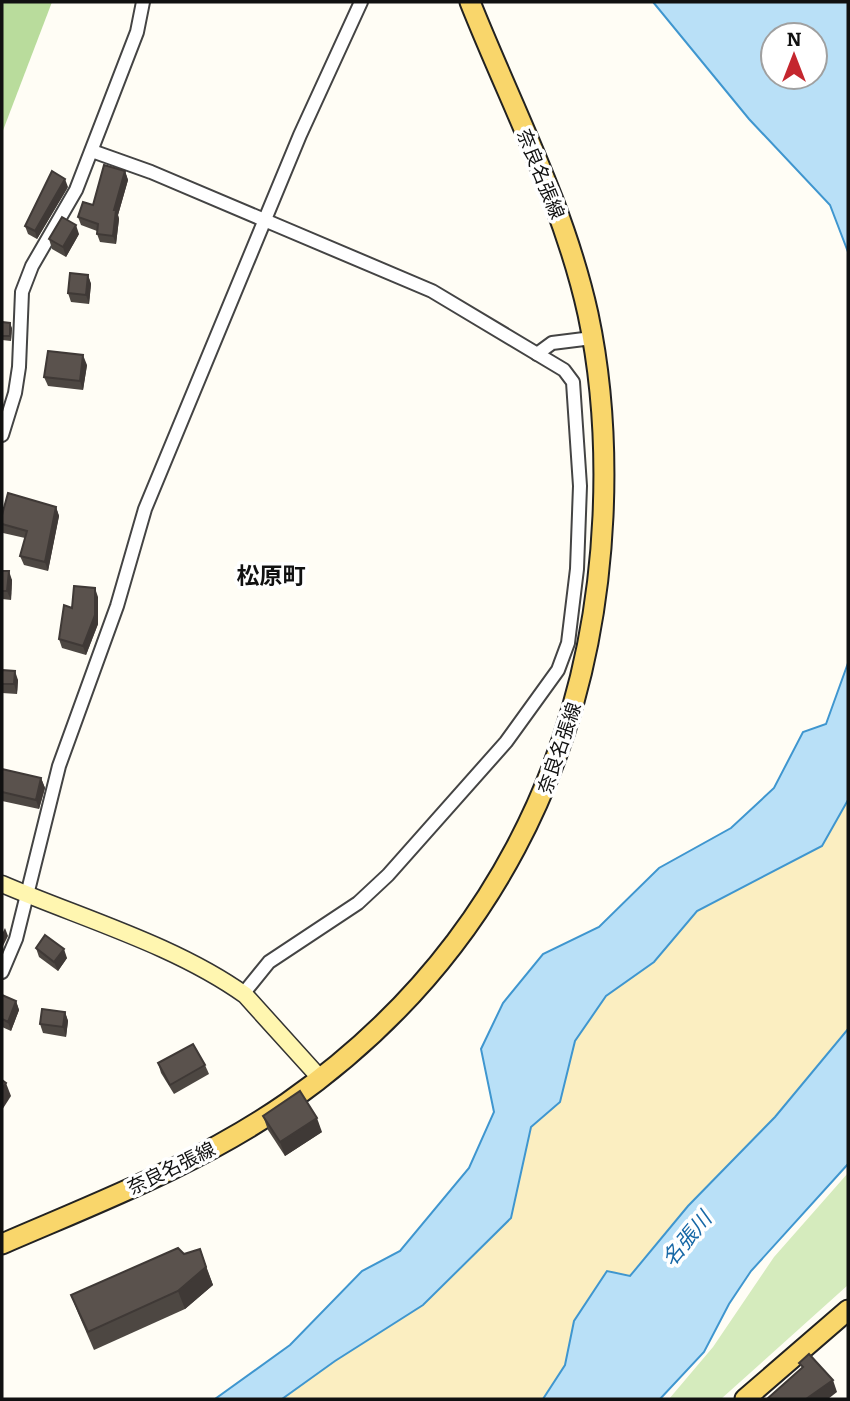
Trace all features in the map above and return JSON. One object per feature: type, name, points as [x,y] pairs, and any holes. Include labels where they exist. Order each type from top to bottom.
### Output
[{"type":"main road","name":"奈良名張線","points":[[2,1244],[181,1166],[241,1133],[320,1078],[405,999],[480,909],[526,832],[551,773],[584,670],[599,583],[603,444],[592,338],[571,252],[553,198],[470,2]]},
{"type":"main road","points":[[745,1399],[848,1310]]},
{"type":"street","points":[[2,435],[15,393],[19,367],[22,292],[32,266],[76,190],[137,32],[143,2]]},
{"type":"street","points":[[2,972],[16,939],[75,713],[117,606],[145,509],[267,221],[300,135],[361,2]]},
{"type":"street","points":[[92,151],[267,221],[445,297],[564,370],[573,382],[579,435],[577,569],[565,655],[506,742],[388,875],[358,903],[269,962],[243,994]]},
{"type":"street","points":[[537,354],[552,343],[592,338]]},
{"type":"street","points":[[2,884],[176,956],[243,994],[320,1078]]},
{"type":"green space","points":[[2,2],[52,2],[2,133]]},
{"type":"green space","points":[[848,1173],[848,1285],[721,1399],[669,1399],[713,1347],[774,1257]]},
{"type":"sand","points":[[848,800],[848,1029],[775,1117],[688,1206],[629,1276],[574,1321],[565,1365],[543,1399],[282,1399],[335,1361],[511,1219],[531,1126],[560,1102],[575,1041],[606,996],[654,962],[697,911],[822,846]]},
{"type":"water","points":[[653,2],[848,2],[848,252],[830,205],[749,119]]},
{"type":"water","points":[[848,663],[848,800],[822,846],[697,911],[654,962],[606,996],[575,1041],[560,1102],[531,1127],[511,1218],[423,1305],[335,1361],[282,1399],[215,1399],[290,1345],[362,1271],[400,1251],[469,1168],[494,1112],[481,1049],[503,1003],[543,954],[599,927],[659,868],[731,828],[774,788],[803,732],[826,724]]},
{"type":"water","name":"名張川","points":[[848,1029],[848,1164],[751,1271],[729,1304],[704,1352],[660,1399],[543,1399],[565,1365],[574,1321],[607,1271],[630,1276],[688,1206],[775,1117]]},
{"type":"building","points":[[104,165],[125,171],[114,210],[113,236],[97,234],[98,224],[78,217],[83,202],[93,205]]},
{"type":"building","points":[[52,171],[65,179],[35,231],[25,226]]},
{"type":"building","points":[[62,217],[76,225],[63,247],[49,239]]},
{"type":"building","points":[[70,273],[88,275],[86,295],[68,293]]},
{"type":"building","points":[[2,322],[10,323],[10,336],[2,336]]},
{"type":"building","points":[[48,351],[83,355],[80,381],[44,377]]},
{"type":"building","points":[[8,493],[56,507],[45,562],[20,556],[27,531],[2,524]]},
{"type":"building","points":[[2,571],[9,571],[7,591],[2,591]]},
{"type":"building","points":[[74,586],[95,588],[95,615],[83,646],[59,639],[64,605],[72,608]]},
{"type":"building","points":[[2,670],[15,671],[14,684],[2,684]]},
{"type":"building","points":[[2,769],[41,778],[36,800],[2,792]]},
{"type":"building","points":[[45,935],[64,949],[54,962],[36,948]]},
{"type":"building","points":[[2,995],[16,1001],[8,1022],[2,1019]]},
{"type":"building","points":[[42,1009],[65,1012],[63,1027],[40,1024]]},
{"type":"building","points":[[193,1044],[205,1065],[170,1085],[158,1063]]},
{"type":"building","points":[[300,1091],[317,1118],[280,1142],[263,1116]]},
{"type":"building","points":[[178,1248],[184,1254],[200,1249],[206,1267],[178,1291],[88,1332],[71,1295]]},
{"type":"building","points":[[809,1354],[833,1380],[806,1399],[767,1399],[803,1367],[799,1363]]},
{"type":"district","name":"松原町","points":[[271,576]]}]
